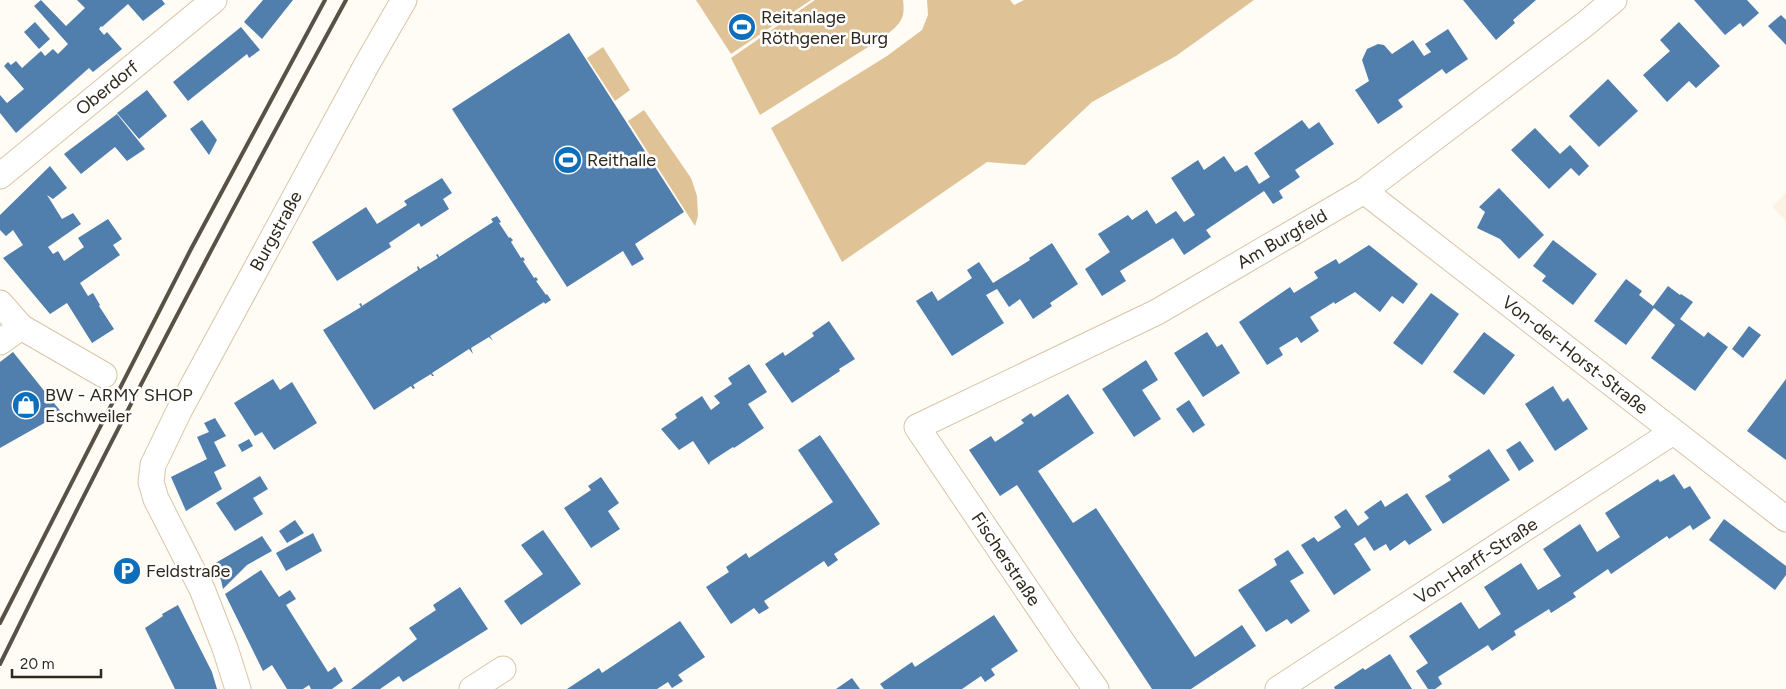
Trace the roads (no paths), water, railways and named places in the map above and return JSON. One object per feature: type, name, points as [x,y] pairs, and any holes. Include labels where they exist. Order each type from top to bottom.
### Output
[{"type":"street","name":"Oberdorf","points":[[0,176],[214,0]]},
{"type":"street","name":"Burgstraße","points":[[238,689],[225,648],[202,589],[156,499],[151,482],[153,465],[179,411],[367,64],[404,0]]},
{"type":"street","name":"Am Burgfeld","points":[[917,427],[1157,312],[1364,191],[1584,25],[1614,0]]},
{"type":"street","name":"Von-der-Horst-Straße","points":[[1364,191],[1786,519]]},
{"type":"street","points":[[0,303],[21,327],[104,374]]},
{"type":"street","points":[[0,342],[21,327]]},
{"type":"street","name":"Fischerstraße","points":[[917,427],[1096,689]]},
{"type":"street","name":"Von-Harff-Straße","points":[[1278,689],[1673,432]]},
{"type":"street","points":[[472,689],[503,669]]},
{"type":"railway","points":[[0,623],[191,249],[325,0]]},
{"type":"railway","points":[[0,664],[169,330],[346,0]]},
{"type":"place","name":"Reitanlage Röthgener Burg","points":[[742,27]]},
{"type":"place","name":"Reithalle","points":[[568,160]]},
{"type":"place","name":"BW - ARMY SHOP Eschweiler","points":[[26,405]]},
{"type":"place","name":"Feldstraße","points":[[127,571]]}]
